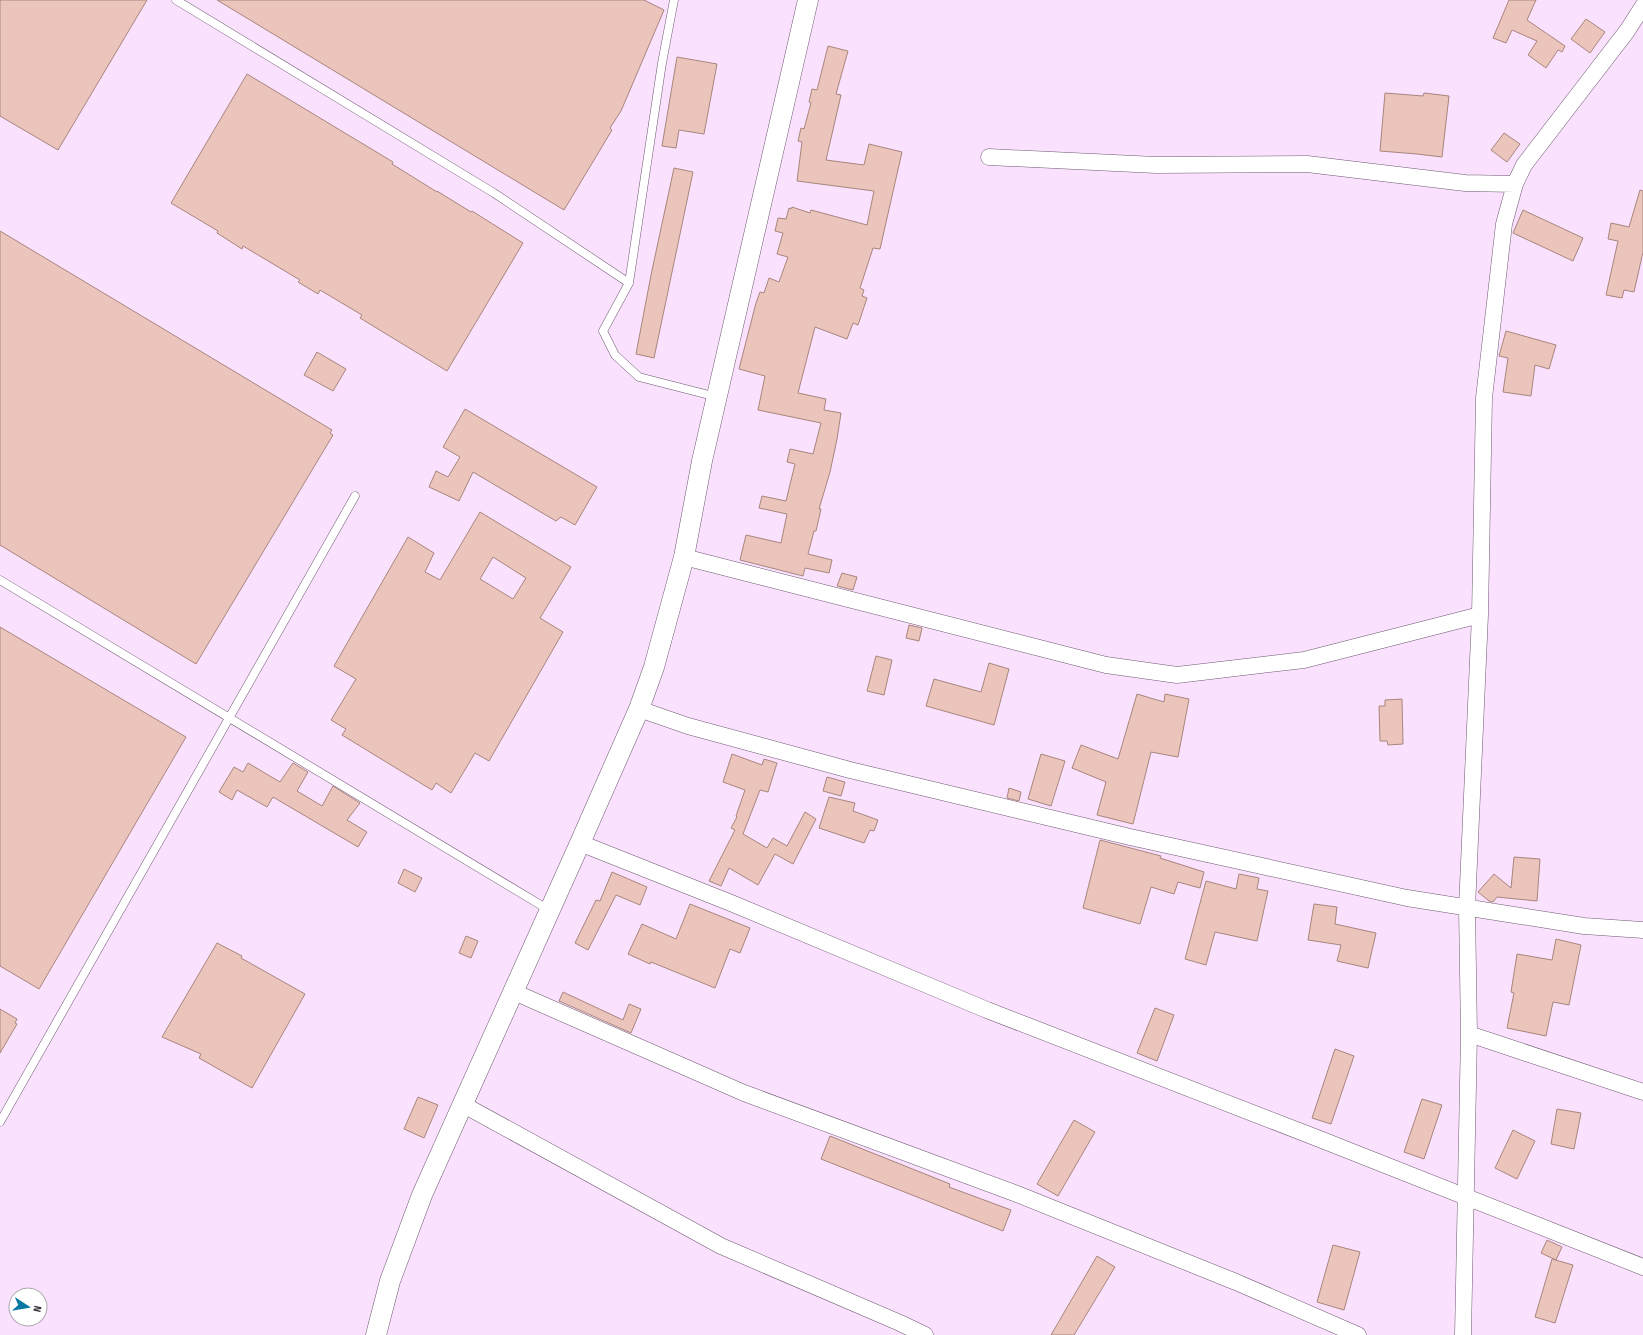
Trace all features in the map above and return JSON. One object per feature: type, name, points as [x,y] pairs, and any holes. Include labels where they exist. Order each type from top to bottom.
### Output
[{"type":"street","points":[[376,1335],[390,1281],[422,1195],[514,992],[639,709],[656,660],[684,557],[702,461],[808,0]]},
{"type":"street","points":[[1463,1335],[1469,1034],[1467,908],[1480,615],[1484,398],[1504,224],[1515,184],[1524,165],[1627,31],[1643,6]]},
{"type":"street","points":[[989,158],[1156,165],[1307,164],[1465,183],[1515,184]]},
{"type":"street","points":[[684,557],[1106,665],[1177,675],[1304,660],[1480,615]]},
{"type":"street","points":[[639,709],[688,726],[850,770],[1123,836],[1407,898],[1584,926],[1643,930]]},
{"type":"street","points":[[580,843],[738,906],[988,1010],[1643,1267]]},
{"type":"street","points":[[514,992],[744,1093],[1025,1197],[1236,1282],[1358,1335]]},
{"type":"street","points":[[1469,1034],[1643,1092]]},
{"type":"street","points":[[462,1104],[721,1246],[925,1335]]},
{"type":"lane","points":[[176,0],[494,193],[629,283]]},
{"type":"lane","points":[[674,0],[662,63],[629,283],[603,331],[615,355],[639,377],[717,397]]},
{"type":"lane","points":[[0,1122],[355,496]]},
{"type":"lane","points":[[0,580],[549,910]]},
{"type":"building","points":[[0,0],[147,0],[58,150],[0,116]]},
{"type":"building","points":[[217,0],[644,0],[664,10],[621,111],[610,128],[612,130],[564,210]]},
{"type":"building","points":[[1509,0],[1536,0],[1527,20],[1565,46],[1562,52],[1558,50],[1546,68],[1528,55],[1537,41],[1512,30],[1506,43],[1493,38]]},
{"type":"building","points":[[1586,19],[1605,32],[1590,53],[1571,39]]},
{"type":"building","points":[[828,46],[848,51],[836,94],[841,95],[826,160],[864,165],[869,144],[902,152],[880,249],[873,248],[860,288],[864,290],[862,296],[867,298],[858,325],[853,323],[847,339],[815,327],[798,393],[826,399],[824,410],[841,413],[830,472],[819,509],[821,509],[816,531],[814,531],[808,554],[832,560],[829,573],[805,568],[803,576],[740,560],[746,535],[781,543],[787,514],[759,508],[762,496],[786,501],[795,464],[787,462],[790,449],[813,454],[821,423],[758,410],[765,376],[739,369],[760,292],[764,293],[769,278],[779,282],[788,257],[777,254],[783,233],[775,231],[778,218],[786,219],[789,208],[791,209],[792,207],[810,213],[811,210],[867,225],[874,191],[797,181],[802,142],[798,141],[801,128],[804,129],[811,103],[809,102],[812,89],[817,90]]},
{"type":"building","points":[[677,57],[717,64],[704,134],[679,130],[676,148],[662,146]]},
{"type":"building","points":[[247,74],[393,162],[392,164],[437,192],[471,212],[472,211],[523,243],[447,371],[360,318],[362,315],[320,290],[318,294],[298,282],[300,280],[243,246],[242,249],[217,233],[218,231],[171,203]]},
{"type":"building","points":[[1385,93],[1423,96],[1424,93],[1449,96],[1442,157],[1380,151]]},
{"type":"building","points":[[1504,133],[1520,144],[1507,162],[1491,150]]},
{"type":"building","points":[[674,168],[693,172],[654,358],[636,354]]},
{"type":"building","points":[[1640,190],[1643,191],[1643,252],[1634,292],[1624,290],[1622,298],[1606,295],[1618,241],[1608,239],[1611,223],[1629,227]]},
{"type":"building","points":[[1523,210],[1583,238],[1573,261],[1513,233]]},
{"type":"building","points":[[0,231],[332,430],[330,433],[333,435],[196,664],[0,545]]},
{"type":"building","points":[[1506,331],[1556,345],[1549,369],[1535,365],[1531,396],[1503,392],[1508,358],[1499,356]]},
{"type":"building","points":[[317,352],[346,369],[333,391],[304,375]]},
{"type":"building","points":[[465,409],[597,487],[575,525],[561,517],[556,521],[473,472],[459,501],[429,487],[436,471],[448,477],[460,457],[443,447]]},
{"type":"building","points":[[480,512],[571,567],[540,618],[563,632],[489,761],[475,753],[451,793],[436,783],[432,790],[342,735],[346,729],[331,720],[356,679],[334,666],[408,537],[434,553],[425,572],[440,580]],"holes":[[[493,557],[526,578],[513,599],[480,579]]]},
{"type":"building","points":[[842,573],[857,577],[853,590],[837,586]]},
{"type":"building","points":[[909,625],[922,628],[919,641],[906,638]]},
{"type":"building","points":[[0,627],[186,737],[39,989],[0,966]]},
{"type":"building","points":[[876,656],[892,660],[884,695],[867,691]]},
{"type":"building","points":[[989,663],[1009,669],[994,725],[926,706],[934,679],[981,692]]},
{"type":"building","points":[[1137,694],[1164,702],[1165,694],[1189,699],[1178,757],[1151,752],[1133,824],[1097,815],[1106,782],[1072,768],[1081,745],[1118,759]]},
{"type":"building","points":[[1402,699],[1403,744],[1388,745],[1387,741],[1380,741],[1379,706],[1385,706],[1385,700]]},
{"type":"building","points":[[732,754],[762,765],[764,759],[777,763],[768,792],[760,790],[743,834],[767,848],[773,838],[787,846],[805,812],[816,819],[793,864],[775,854],[758,885],[729,868],[721,886],[709,881],[735,830],[731,828],[737,817],[736,816],[745,790],[723,782]]},
{"type":"building","points":[[1041,754],[1065,761],[1051,806],[1028,799]]},
{"type":"building","points":[[248,763],[280,782],[293,763],[308,772],[297,791],[322,806],[333,786],[360,803],[347,820],[367,832],[358,847],[273,797],[267,807],[237,790],[232,800],[219,792],[234,767],[243,772]]},
{"type":"building","points":[[827,777],[845,782],[841,796],[823,791]]},
{"type":"building","points":[[1009,788],[1021,792],[1019,801],[1007,798]]},
{"type":"building","points":[[829,797],[855,803],[853,811],[878,820],[874,831],[870,830],[864,843],[819,828]]},
{"type":"building","points":[[1100,840],[1161,856],[1160,858],[1204,872],[1200,888],[1178,882],[1174,894],[1151,887],[1140,924],[1083,908]]},
{"type":"building","points":[[1514,857],[1540,859],[1537,901],[1497,897],[1493,902],[1489,901],[1478,892],[1494,874],[1511,888]]},
{"type":"building","points":[[404,869],[422,878],[415,892],[398,883]]},
{"type":"building","points":[[612,872],[647,887],[640,905],[616,895],[588,950],[575,943],[596,900],[600,901]]},
{"type":"building","points":[[1239,874],[1259,878],[1257,889],[1268,891],[1257,941],[1215,932],[1206,965],[1185,959],[1206,881],[1236,889]]},
{"type":"building","points":[[690,904],[750,928],[740,953],[730,949],[715,988],[651,962],[650,964],[628,954],[642,924],[676,939]]},
{"type":"building","points":[[1314,904],[1337,907],[1335,924],[1376,933],[1368,968],[1337,961],[1341,945],[1308,940]]},
{"type":"building","points":[[466,936],[478,941],[471,958],[459,953]]},
{"type":"building","points":[[1556,939],[1581,945],[1569,1005],[1553,1002],[1546,1036],[1507,1028],[1514,993],[1511,992],[1517,954],[1552,960]]},
{"type":"building","points":[[217,943],[242,956],[241,958],[305,994],[252,1088],[199,1058],[201,1054],[162,1037]]},
{"type":"building","points":[[563,992],[623,1020],[629,1004],[641,1009],[631,1033],[559,1001]]},
{"type":"building","points":[[1155,1008],[1174,1015],[1157,1061],[1137,1053]]},
{"type":"building","points":[[0,1009],[17,1019],[15,1023],[17,1024],[0,1053]]},
{"type":"building","points":[[1335,1049],[1354,1056],[1331,1124],[1312,1118]]},
{"type":"building","points":[[418,1097],[438,1105],[424,1138],[404,1129]]},
{"type":"building","points":[[1422,1099],[1442,1105],[1424,1159],[1404,1152]]},
{"type":"building","points":[[1557,1109],[1581,1113],[1574,1149],[1551,1144]]},
{"type":"building","points":[[1074,1120],[1095,1132],[1058,1196],[1037,1184]]},
{"type":"building","points":[[1513,1130],[1535,1141],[1517,1179],[1495,1168]]},
{"type":"building","points":[[830,1136],[950,1184],[949,1187],[1011,1210],[1003,1231],[821,1159]]},
{"type":"building","points":[[1547,1240],[1562,1247],[1556,1260],[1541,1253]]},
{"type":"building","points":[[1333,1245],[1360,1252],[1344,1310],[1317,1302]]},
{"type":"building","points":[[1097,1256],[1115,1267],[1074,1335],[1051,1335]]},
{"type":"building","points":[[1552,1259],[1573,1265],[1555,1323],[1535,1317]]}]
